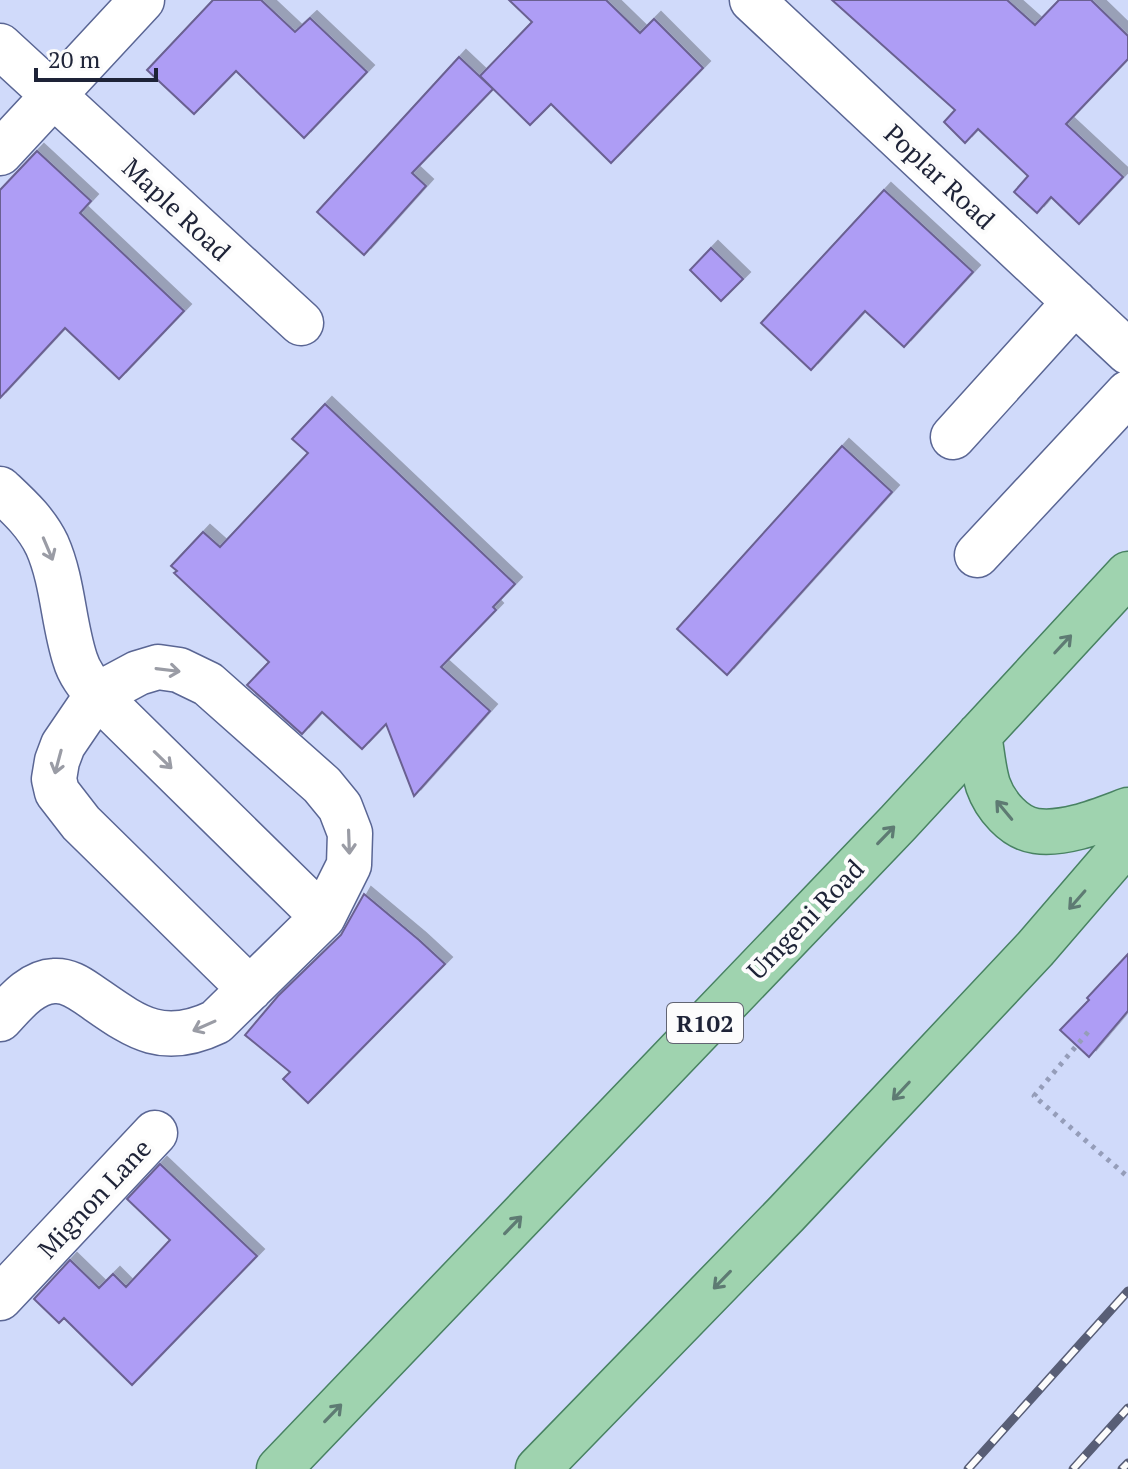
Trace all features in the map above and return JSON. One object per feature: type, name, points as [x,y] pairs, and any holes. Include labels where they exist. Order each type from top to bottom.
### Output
[{"type":"main road","name":"Umgeni Road","points":[[279,1469],[876,846],[1128,574]]},
{"type":"main road","points":[[979,735],[989,785],[998,805],[1012,821],[1034,831],[1059,830],[1087,825],[1128,810]]},
{"type":"main road","points":[[538,1469],[797,1202],[1035,949],[1128,841]]},
{"type":"street","points":[[0,153],[142,0]]},
{"type":"street","name":"Poplar Road","points":[[752,0],[1128,352]]},
{"type":"street","name":"Maple Road","points":[[0,46],[301,323]]},
{"type":"street","points":[[953,437],[1075,302]]},
{"type":"street","points":[[977,555],[1128,393]]},
{"type":"street","points":[[0,489],[25,512],[48,547],[75,660],[84,680],[323,917]]},
{"type":"street","points":[[0,1019],[37,986],[54,981],[73,984],[129,1022],[151,1031],[175,1035],[198,1031],[216,1022],[250,989],[323,917],[349,865],[350,833],[340,807],[322,785],[208,684],[179,670],[158,667],[138,673],[97,695],[63,745],[54,779],[57,792],[81,823],[250,989]]},
{"type":"street","name":"Mignon Lane","points":[[0,1298],[155,1133]]},
{"type":"path","points":[[1088,1032],[1034,1096],[1128,1177]]},
{"type":"building","points":[[213,0],[261,0],[295,32],[310,18],[367,72],[304,138],[236,71],[194,114],[147,70]]},
{"type":"building","points":[[509,0],[606,0],[640,33],[654,19],[703,68],[611,163],[551,104],[530,125],[480,76],[532,22]]},
{"type":"building","points":[[832,0],[1007,0],[1035,25],[1059,0],[1091,0],[1128,36],[1128,59],[1066,124],[1123,177],[1079,224],[1051,197],[1037,213],[1014,192],[1028,176],[978,129],[965,143],[944,122],[955,110]]},
{"type":"building","points":[[459,57],[493,89],[412,173],[426,186],[364,255],[317,212]]},
{"type":"building","points":[[37,151],[91,201],[80,213],[184,311],[119,379],[65,328],[0,398],[0,190]]},
{"type":"building","points":[[884,190],[973,272],[904,347],[865,311],[811,370],[761,323]]},
{"type":"building","points":[[711,248],[743,279],[721,301],[690,270]]},
{"type":"building","points":[[325,404],[515,584],[493,607],[496,610],[441,667],[490,711],[414,796],[386,724],[362,749],[322,712],[302,734],[247,685],[269,662],[174,573],[177,571],[171,566],[203,532],[220,547],[308,453],[292,439]]},
{"type":"building","points":[[842,446],[892,492],[727,675],[677,629]]},
{"type":"building","points":[[364,894],[445,964],[308,1103],[283,1079],[290,1072],[245,1035],[278,996],[341,935]]},
{"type":"building","points":[[1128,954],[1128,1011],[1089,1057],[1060,1030]]},
{"type":"building","points":[[160,1164],[257,1256],[132,1385],[64,1318],[59,1323],[34,1299],[70,1260],[99,1288],[113,1274],[126,1287],[170,1240],[127,1199]]},
{"type":"railway","points":[[968,1469],[1128,1291]]},
{"type":"railway","points":[[1073,1469],[1128,1408]]},
{"type":"railway","points":[[1122,1469],[1128,1463]]}]
